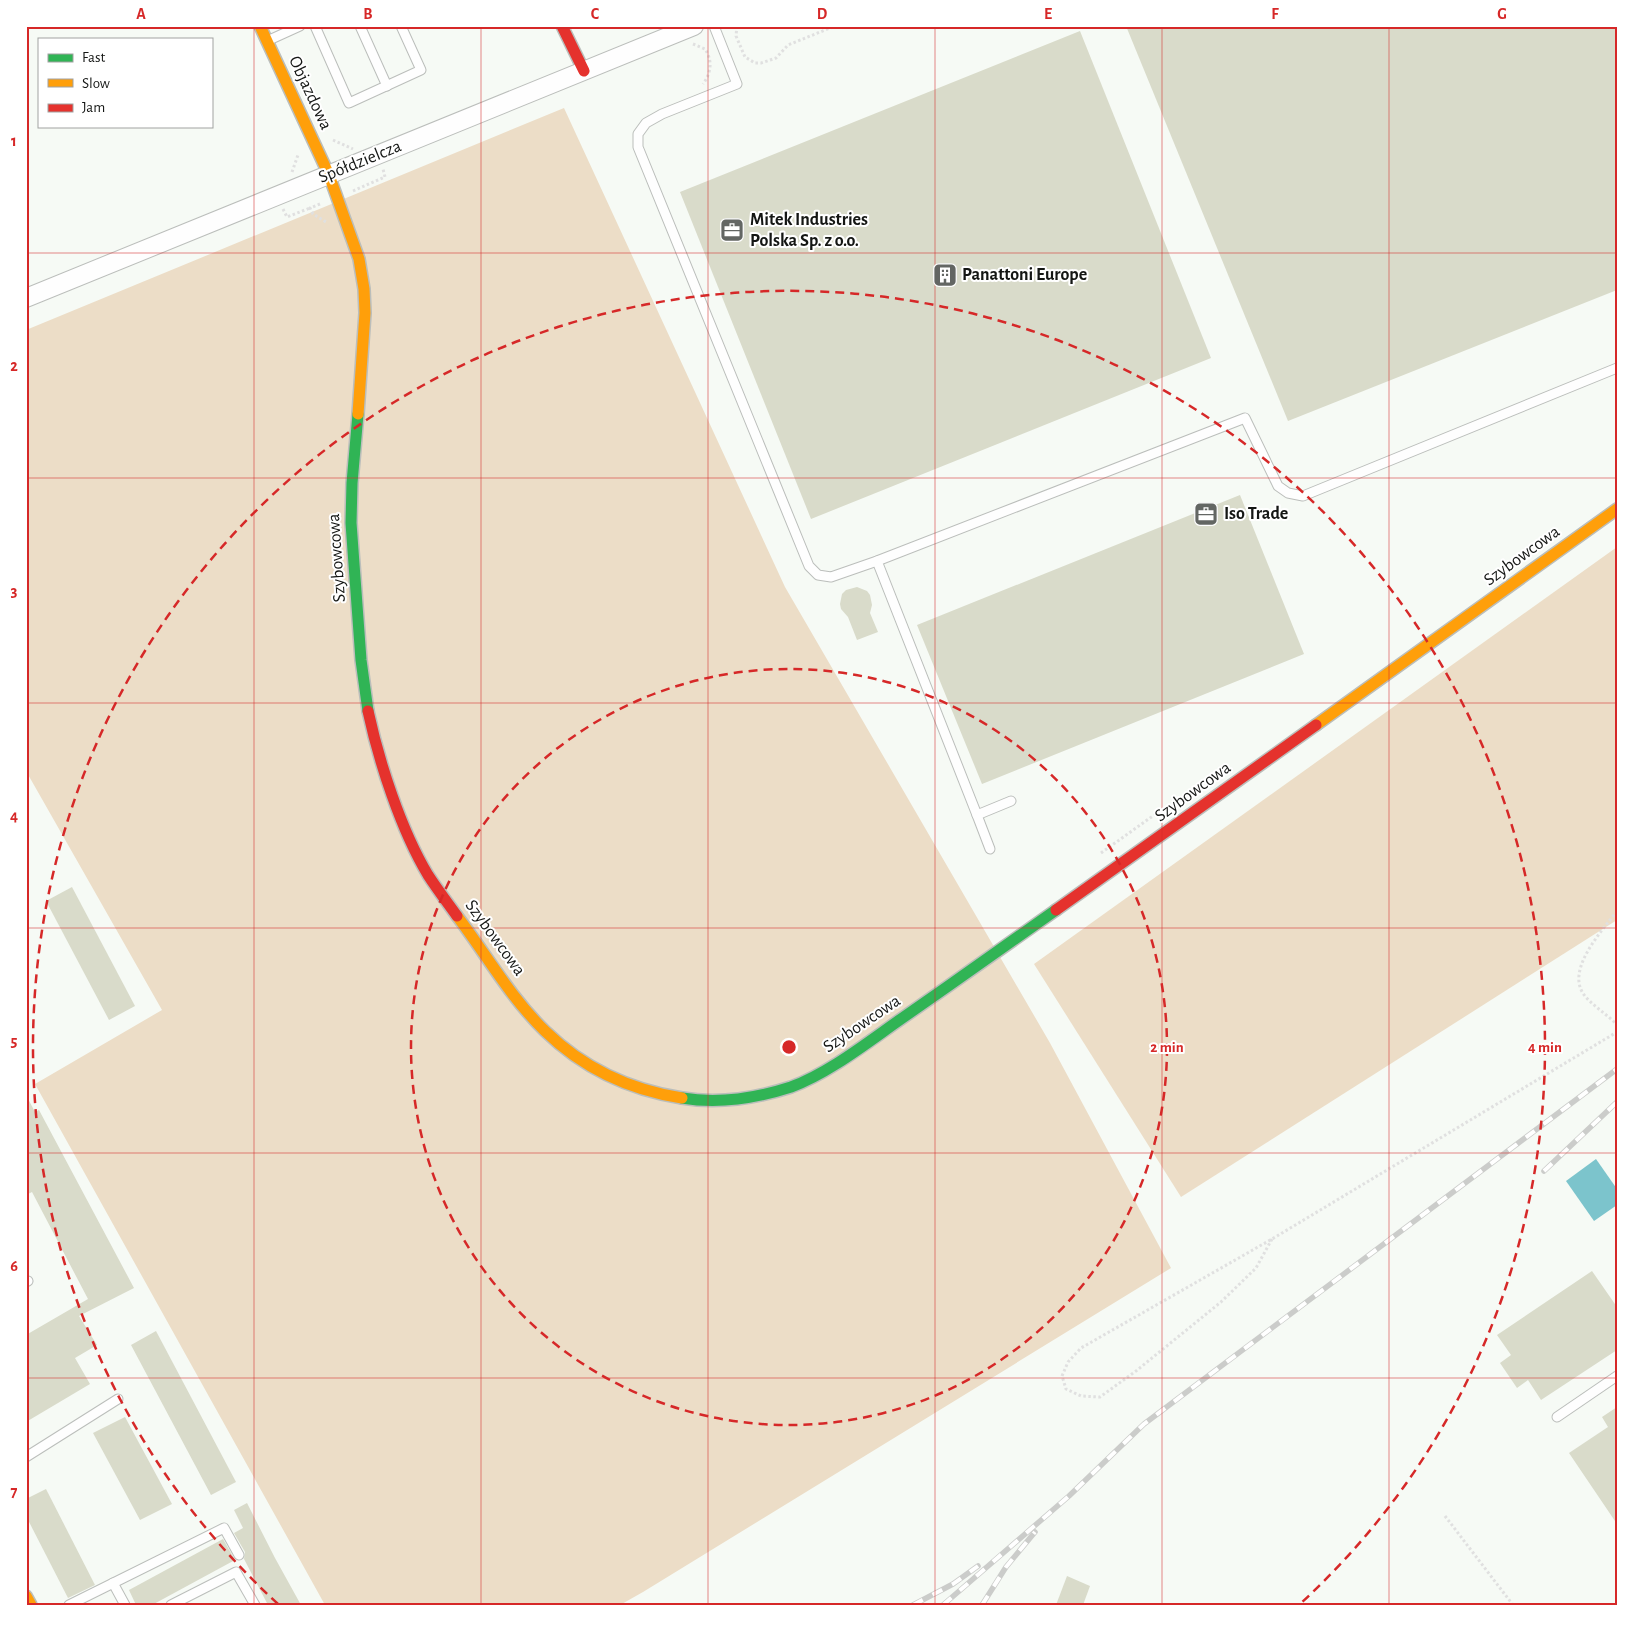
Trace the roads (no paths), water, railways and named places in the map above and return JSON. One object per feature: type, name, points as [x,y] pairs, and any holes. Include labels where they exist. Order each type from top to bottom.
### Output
[{"type":"street","name":"Objazdowa","points":[[260,26],[328,175]]},
{"type":"street","points":[[562,26],[584,70]]},
{"type":"street","name":"Spółdzielcza","points":[[26,298],[694,26]]},
{"type":"street","name":"Szybowcowa","points":[[328,175],[350,229],[361,266],[364,290],[363,357],[351,505],[352,542],[364,684],[373,732],[391,791],[409,838],[428,874],[500,976],[524,1006],[566,1050],[589,1066],[616,1080],[644,1091],[704,1101],[730,1101],[759,1096],[792,1086],[812,1077],[856,1051],[1154,841],[1617,510]]},
{"type":"street","points":[[26,1596],[31,1605]]},
{"type":"lane","points":[[267,41],[300,26]]},
{"type":"lane","points":[[315,26],[349,103],[421,70],[401,26]]},
{"type":"lane","points":[[360,26],[387,86]]},
{"type":"lane","points":[[714,26],[737,84],[662,114],[646,123],[638,134],[638,147],[809,566],[818,576],[831,577],[878,561],[1245,418],[1278,486],[1288,493],[1304,496],[1617,368]]},
{"type":"lane","points":[[878,561],[990,849]]},
{"type":"lane","points":[[977,815],[1011,801]]},
{"type":"lane","points":[[1557,1418],[1617,1376]]},
{"type":"lane","points":[[26,1457],[118,1399]]},
{"type":"lane","points":[[69,1605],[224,1528],[239,1556]]},
{"type":"lane","points":[[171,1605],[236,1572],[255,1605]]},
{"type":"lane","points":[[113,1583],[125,1605]]},
{"type":"water","points":[[1596,1159],[1617,1189],[1617,1205],[1594,1221],[1566,1181]]},
{"type":"railway","points":[[943,1605],[1069,1496],[1144,1424],[1617,1069]]},
{"type":"railway","points":[[1544,1171],[1617,1102]]},
{"type":"railway","points":[[982,1605],[1006,1567],[1035,1532]]},
{"type":"railway","points":[[913,1605],[953,1584],[978,1566]]},
{"type":"place","name":"Mitek Industries Polska Sp. z o.o.","points":[[732,230]]},
{"type":"place","name":"Panattoni Europe","points":[[945,275]]},
{"type":"place","name":"Iso Trade","points":[[1206,514]]}]
